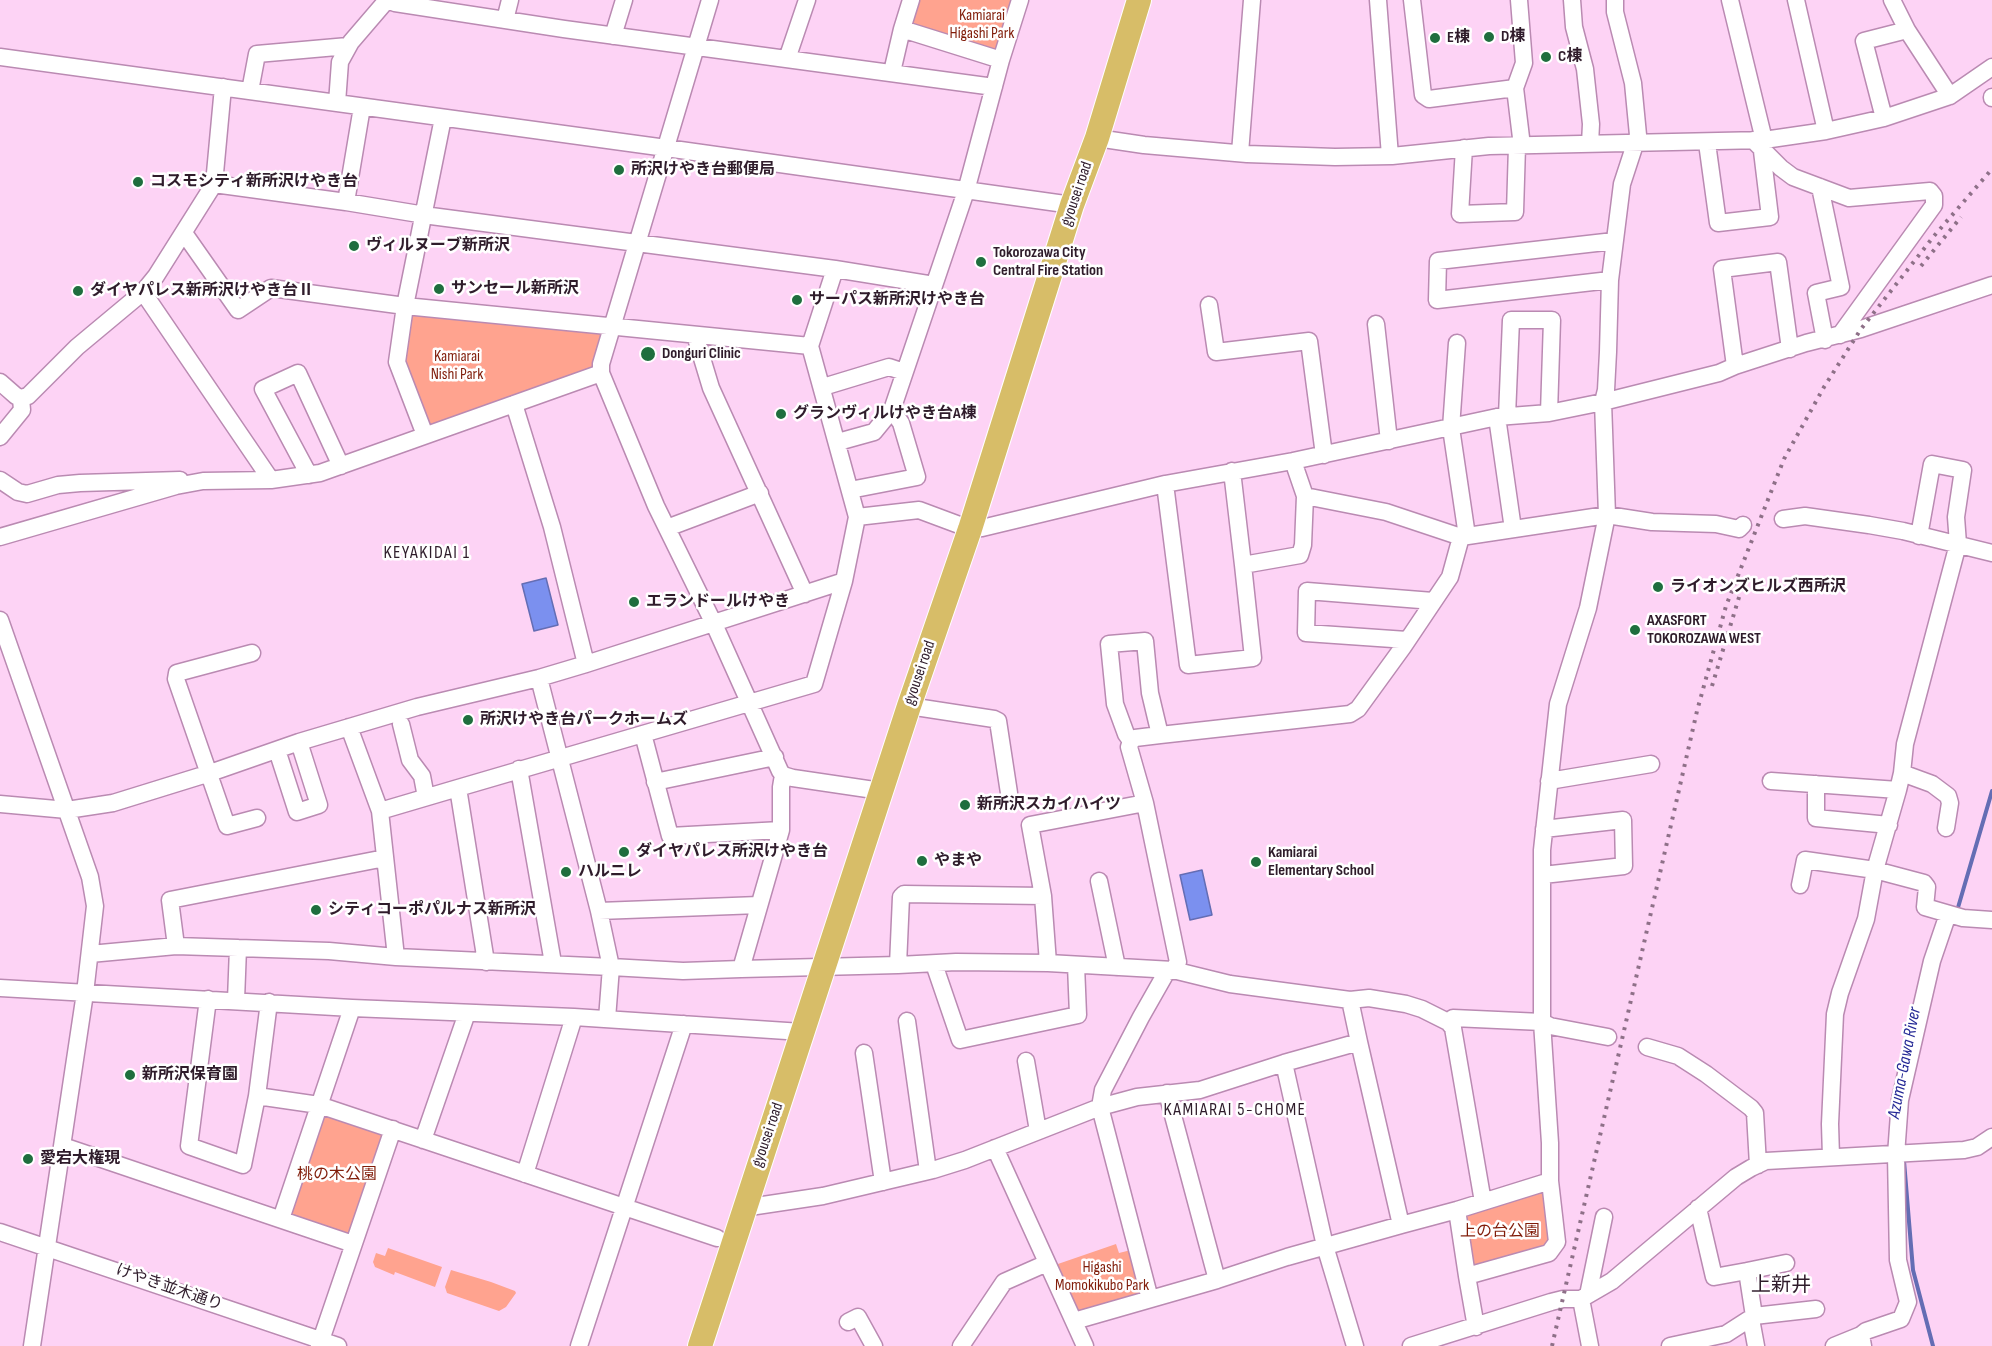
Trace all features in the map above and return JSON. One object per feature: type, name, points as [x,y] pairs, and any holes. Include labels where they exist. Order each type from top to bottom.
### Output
[{"type":"highway","name":"gyousei road","points":[[700,1346],[743,1208],[970,529],[1072,206],[1097,138],[1139,0]]},
{"type":"street","points":[[337,103],[340,62],[348,46],[388,0],[395,3],[613,36],[993,87]]},
{"type":"street","points":[[505,20],[510,0]]},
{"type":"street","points":[[613,36],[624,0]]},
{"type":"street","points":[[710,0],[601,373],[667,528],[783,775],[780,787],[781,830],[741,969]]},
{"type":"street","points":[[787,59],[807,0]]},
{"type":"street","points":[[892,72],[911,0]]},
{"type":"street","points":[[838,442],[874,432],[892,410],[966,191],[993,87],[1020,0]]},
{"type":"street","points":[[1240,153],[1252,0]]},
{"type":"street","points":[[1378,0],[1390,156]]},
{"type":"street","points":[[1412,0],[1423,95],[1429,99],[1515,88]]},
{"type":"street","points":[[1464,148],[1460,214],[1515,212],[1519,146],[1515,88],[1524,63],[1519,0]]},
{"type":"street","points":[[1572,0],[1574,27],[1585,69],[1591,124],[1590,144]]},
{"type":"street","points":[[1467,1276],[1549,1253],[1557,1242],[1550,1181],[1550,1143],[1542,1022],[1542,850],[1558,704],[1588,608],[1607,515],[1603,402],[1606,390],[1610,280],[1622,184],[1638,135],[1633,83],[1615,12],[1615,0]]},
{"type":"street","points":[[1707,143],[1718,223],[1770,217],[1760,144],[1730,0]]},
{"type":"street","points":[[1798,0],[1826,131]]},
{"type":"street","points":[[1892,0],[1907,30],[1950,96]]},
{"type":"street","points":[[902,29],[1001,60]]},
{"type":"street","points":[[1884,118],[1864,41],[1907,30]]},
{"type":"street","points":[[250,91],[257,54],[348,46]]},
{"type":"street","points":[[0,57],[1072,206]]},
{"type":"street","points":[[1097,138],[1143,145],[1240,153],[1335,157],[1390,156],[1464,148],[1519,146],[1760,144],[1884,118],[1950,96],[1992,67]]},
{"type":"street","points":[[21,398],[28,396],[77,346],[143,292],[184,233],[214,184],[223,87]]},
{"type":"street","points":[[346,202],[362,107]]},
{"type":"street","points":[[425,435],[397,362],[405,306],[443,117]]},
{"type":"street","points":[[1760,144],[1787,173],[1849,198],[1930,191],[1934,196],[1934,205],[1832,337]]},
{"type":"street","points":[[214,184],[424,215],[835,269],[934,285]]},
{"type":"street","points":[[1820,187],[1841,287],[1816,293],[1832,337]]},
{"type":"street","points":[[184,233],[238,310],[271,288],[405,306],[810,346]]},
{"type":"street","points":[[1610,280],[1437,300],[1438,261],[1614,241]]},
{"type":"street","points":[[1735,366],[1722,269],[1778,262],[1790,349]]},
{"type":"street","points":[[380,811],[814,684],[844,581],[857,517],[810,346],[835,269]]},
{"type":"street","points":[[857,517],[919,510],[970,529],[1013,521],[1165,484],[1293,461],[1502,416],[1549,413],[1603,402],[1719,373],[1992,285]]},
{"type":"street","points":[[143,292],[271,480]]},
{"type":"street","points":[[1209,305],[1216,352],[1309,341],[1324,454]]},
{"type":"street","points":[[1513,529],[1502,416],[1511,320],[1552,320],[1549,413]]},
{"type":"street","points":[[1376,324],[1389,441]]},
{"type":"street","points":[[695,335],[711,388],[805,594]]},
{"type":"street","points":[[1131,741],[1135,738],[1350,714],[1358,709],[1450,577],[1464,536],[1451,428],[1457,343]]},
{"type":"street","points":[[823,387],[888,367],[904,372]]},
{"type":"street","points":[[309,475],[263,389],[298,373],[341,466]]},
{"type":"street","points":[[0,480],[18,492],[27,494],[58,485],[80,483],[165,479],[271,480],[309,475],[341,466],[601,373]]},
{"type":"street","points":[[0,382],[21,398],[22,410],[0,437]]},
{"type":"street","points":[[514,404],[552,527],[586,664]]},
{"type":"street","points":[[850,490],[917,477],[901,423],[892,410]]},
{"type":"street","points":[[1243,565],[1300,555],[1303,544],[1305,496],[1293,461]]},
{"type":"street","points":[[1831,1157],[1830,1124],[1835,1014],[1866,919],[1875,870],[1902,773],[1905,744],[1958,544],[1956,517],[1963,470],[1932,464],[1919,536]]},
{"type":"street","points":[[1165,484],[1188,665],[1253,658],[1232,471]]},
{"type":"street","points":[[0,537],[176,486],[204,481]]},
{"type":"street","points":[[667,528],[760,493]]},
{"type":"street","points":[[1305,496],[1386,512],[1464,536],[1607,515],[1652,522],[1716,524],[1739,529],[1743,525]]},
{"type":"street","points":[[1783,519],[1811,517],[1892,529],[1992,553]]},
{"type":"street","points":[[0,804],[67,810],[113,803],[299,742],[417,707],[539,678],[586,664],[844,581]]},
{"type":"street","points":[[1407,640],[1306,633],[1307,591],[1433,601]]},
{"type":"street","points":[[0,620],[67,810],[93,890],[95,906],[85,993],[32,1346]]},
{"type":"street","points":[[1150,1299],[1100,1107],[1103,1090],[1141,1017],[1166,973],[1173,970],[1178,962],[1145,804],[1130,747],[1131,741],[1126,734],[1115,704],[1109,644],[1145,641],[1150,693],[1160,735]]},
{"type":"street","points":[[252,653],[177,673],[176,680],[227,826],[257,818]]},
{"type":"street","points":[[539,678],[599,911],[611,967],[607,1019]]},
{"type":"street","points":[[909,706],[998,721],[1009,792]]},
{"type":"street","points":[[401,724],[410,760],[422,776],[426,797]]},
{"type":"street","points":[[349,727],[380,811],[396,957]]},
{"type":"street","points":[[643,734],[670,836],[781,830]]},
{"type":"street","points":[[277,750],[297,812],[319,805],[299,742]]},
{"type":"street","points":[[655,782],[774,757]]},
{"type":"street","points":[[1549,781],[1651,764]]},
{"type":"street","points":[[519,769],[553,963]]},
{"type":"street","points":[[1902,773],[1932,784],[1948,796],[1950,803],[1946,828]]},
{"type":"street","points":[[783,775],[881,791]]},
{"type":"street","points":[[1771,781],[1898,790]]},
{"type":"street","points":[[1815,784],[1816,818],[1889,825]]},
{"type":"street","points":[[458,788],[486,962]]},
{"type":"street","points":[[1048,963],[1042,896],[1030,825],[1145,804]]},
{"type":"street","points":[[1543,875],[1624,866],[1623,820],[1544,829]]},
{"type":"street","points":[[176,946],[170,900],[385,858]]},
{"type":"street","points":[[1800,885],[1805,860],[1875,870],[1924,883],[1927,887],[1925,907],[1956,916],[1992,920]]},
{"type":"street","points":[[1099,880],[1117,967]]},
{"type":"street","points":[[897,965],[901,897],[904,894],[1042,896]]},
{"type":"street","points":[[599,911],[759,905]]},
{"type":"street","points":[[1834,1346],[1862,1340],[1866,1330],[1901,1319],[1908,1302],[1898,1260],[1900,1100],[1932,961],[1956,916]]},
{"type":"street","points":[[90,954],[176,946],[329,951],[396,957],[683,971],[956,962],[1048,963],[1173,970],[1230,984],[1350,1000],[1369,998],[1406,1004],[1448,1022],[1453,1028],[1483,1202]]},
{"type":"street","points":[[236,1000],[238,948]]},
{"type":"street","points":[[934,964],[960,1040],[1078,1015],[1076,965]]},
{"type":"street","points":[[0,988],[352,1008],[574,1017],[802,1032]]},
{"type":"street","points":[[208,999],[189,1146],[243,1165],[257,1096],[269,1002]]},
{"type":"street","points":[[1350,1000],[1401,1225]]},
{"type":"street","points":[[281,1219],[352,1008]]},
{"type":"street","points":[[423,1140],[467,1013]]},
{"type":"street","points":[[525,1174],[574,1017]]},
{"type":"street","points":[[1448,1022],[1453,1018],[1542,1022],[1550,1026],[1608,1037]]},
{"type":"street","points":[[907,1022],[928,1171]]},
{"type":"street","points":[[579,1346],[684,1024]]},
{"type":"street","points":[[743,1208],[790,1202],[928,1171],[965,1160],[1100,1107],[1137,1097],[1200,1090],[1359,1042]]},
{"type":"street","points":[[1647,1047],[1678,1056],[1751,1108],[1755,1113],[1758,1165]]},
{"type":"street","points":[[864,1053],[883,1182]]},
{"type":"street","points":[[1026,1061],[1038,1131]]},
{"type":"street","points":[[1284,1063],[1325,1246],[1355,1346]]},
{"type":"street","points":[[1167,1094],[1217,1281]]},
{"type":"street","points":[[257,1096],[319,1105],[717,1239]]},
{"type":"street","points":[[320,1343],[393,1130]]},
{"type":"street","points":[[1411,1346],[1551,1302],[1584,1297],[1612,1281],[1736,1177],[1766,1161],[1985,1149],[1992,1137]]},
{"type":"street","points":[[63,1146],[353,1244]]},
{"type":"street","points":[[995,1148],[1085,1346]]},
{"type":"street","points":[[1074,1321],[1217,1281],[1325,1246],[1457,1210],[1550,1181]]},
{"type":"street","points":[[1698,1208],[1714,1277],[1786,1263]]},
{"type":"street","points":[[1457,1210],[1476,1326]]},
{"type":"street","points":[[1590,1346],[1584,1297],[1604,1217]]},
{"type":"street","name":"けやき並木通り","points":[[0,1232],[320,1343],[338,1346]]},
{"type":"street","points":[[961,1346],[1004,1282],[1047,1263]]},
{"type":"street","points":[[1748,1271],[1756,1346]]},
{"type":"street","points":[[1670,1346],[1726,1334],[1752,1317],[1816,1309]]},
{"type":"street","points":[[848,1322],[858,1317],[874,1346]]},
{"type":"green space","name":"Kamiarai Higashi Park","points":[[918,0],[1016,0],[999,52],[993,54],[911,23]]},
{"type":"green space","name":"Kamiarai Nishi Park","points":[[413,313],[599,332],[601,336],[592,369],[433,427],[427,425],[402,360],[408,316]]},
{"type":"green space","name":"桃の木公園","points":[[322,1115],[382,1132],[384,1137],[351,1233],[346,1236],[292,1217],[290,1213]]},
{"type":"green space","name":"上の台公園","points":[[1540,1191],[1544,1193],[1552,1241],[1545,1248],[1475,1269],[1470,1266],[1463,1216]]},
{"type":"green space","name":"Higashi Momokikubo Park","points":[[1116,1244],[1119,1253],[1131,1250],[1143,1290],[1140,1294],[1080,1312],[1075,1310],[1055,1265]]},
{"type":"green space","points":[[388,1248],[442,1267],[435,1287],[375,1267],[373,1262],[376,1253],[385,1256]]},
{"type":"green space","points":[[451,1270],[491,1282],[516,1293],[506,1307],[499,1311],[447,1293],[445,1287]]},
{"type":"water","points":[[546,578],[558,625],[534,631],[522,584]]},
{"type":"water","points":[[1202,870],[1212,915],[1190,920],[1180,875]]},
{"type":"waterway","name":"Azuma-Gawa River","points":[[1957,911],[1992,791]]},
{"type":"waterway","name":"Azuma-Gawa River","points":[[1904,1161],[1913,1270],[1933,1346]]},
{"type":"railway","points":[[1552,1346],[1697,711],[1726,606],[1784,459],[1824,387],[1861,329],[1934,236],[1992,169]]},
{"type":"railway","points":[[1921,266],[1961,217]]},
{"type":"railway","points":[[1712,686],[1740,594]]},
{"type":"place","name":"D棟","points":[[1489,37]]},
{"type":"place","name":"E棟","points":[[1435,38]]},
{"type":"place","name":"C棟","points":[[1546,57]]},
{"type":"place","name":"所沢けやき台郵便局","points":[[619,170]]},
{"type":"place","name":"コスモシティ新所沢けやき台","points":[[138,182]]},
{"type":"place","name":"ヴィルヌーブ新所沢","points":[[354,246]]},
{"type":"place","name":"Tokorozawa City Central Fire Station","points":[[981,262]]},
{"type":"place","name":"サンセール新所沢","points":[[439,289]]},
{"type":"place","name":"ダイヤパレス新所沢けやき台Ⅱ","points":[[78,291]]},
{"type":"place","name":"サーパス新所沢けやき台","points":[[797,300]]},
{"type":"place","name":"Donguri Clinic","points":[[648,354]]},
{"type":"place","name":"グランヴィルけやき台A棟","points":[[781,414]]},
{"type":"place","name":"ライオンズヒルズ西所沢","points":[[1658,587]]},
{"type":"place","name":"エランドールけやき","points":[[634,602]]},
{"type":"place","name":"AXASFORT TOKOROZAWA WEST","points":[[1635,630]]},
{"type":"place","name":"所沢けやき台パークホームズ","points":[[468,720]]},
{"type":"place","name":"新所沢スカイハイツ","points":[[965,805]]},
{"type":"place","name":"ダイヤパレス所沢けやき台","points":[[624,852]]},
{"type":"place","name":"やまや","points":[[922,861]]},
{"type":"place","name":"Kamiarai Elementary School","points":[[1256,862]]},
{"type":"place","name":"ハルニレ","points":[[566,872]]},
{"type":"place","name":"シティコーポパルナス新所沢","points":[[316,910]]},
{"type":"place","name":"新所沢保育園","points":[[130,1075]]},
{"type":"place","name":"愛宕大権現","points":[[28,1159]]},
{"type":"district","name":"KEYAKIDAI 1","points":[[427,553]]},
{"type":"district","name":"KAMIARAI 5-CHOME","points":[[1235,1110]]},
{"type":"district","name":"上新井","points":[[1781,1286]]}]
